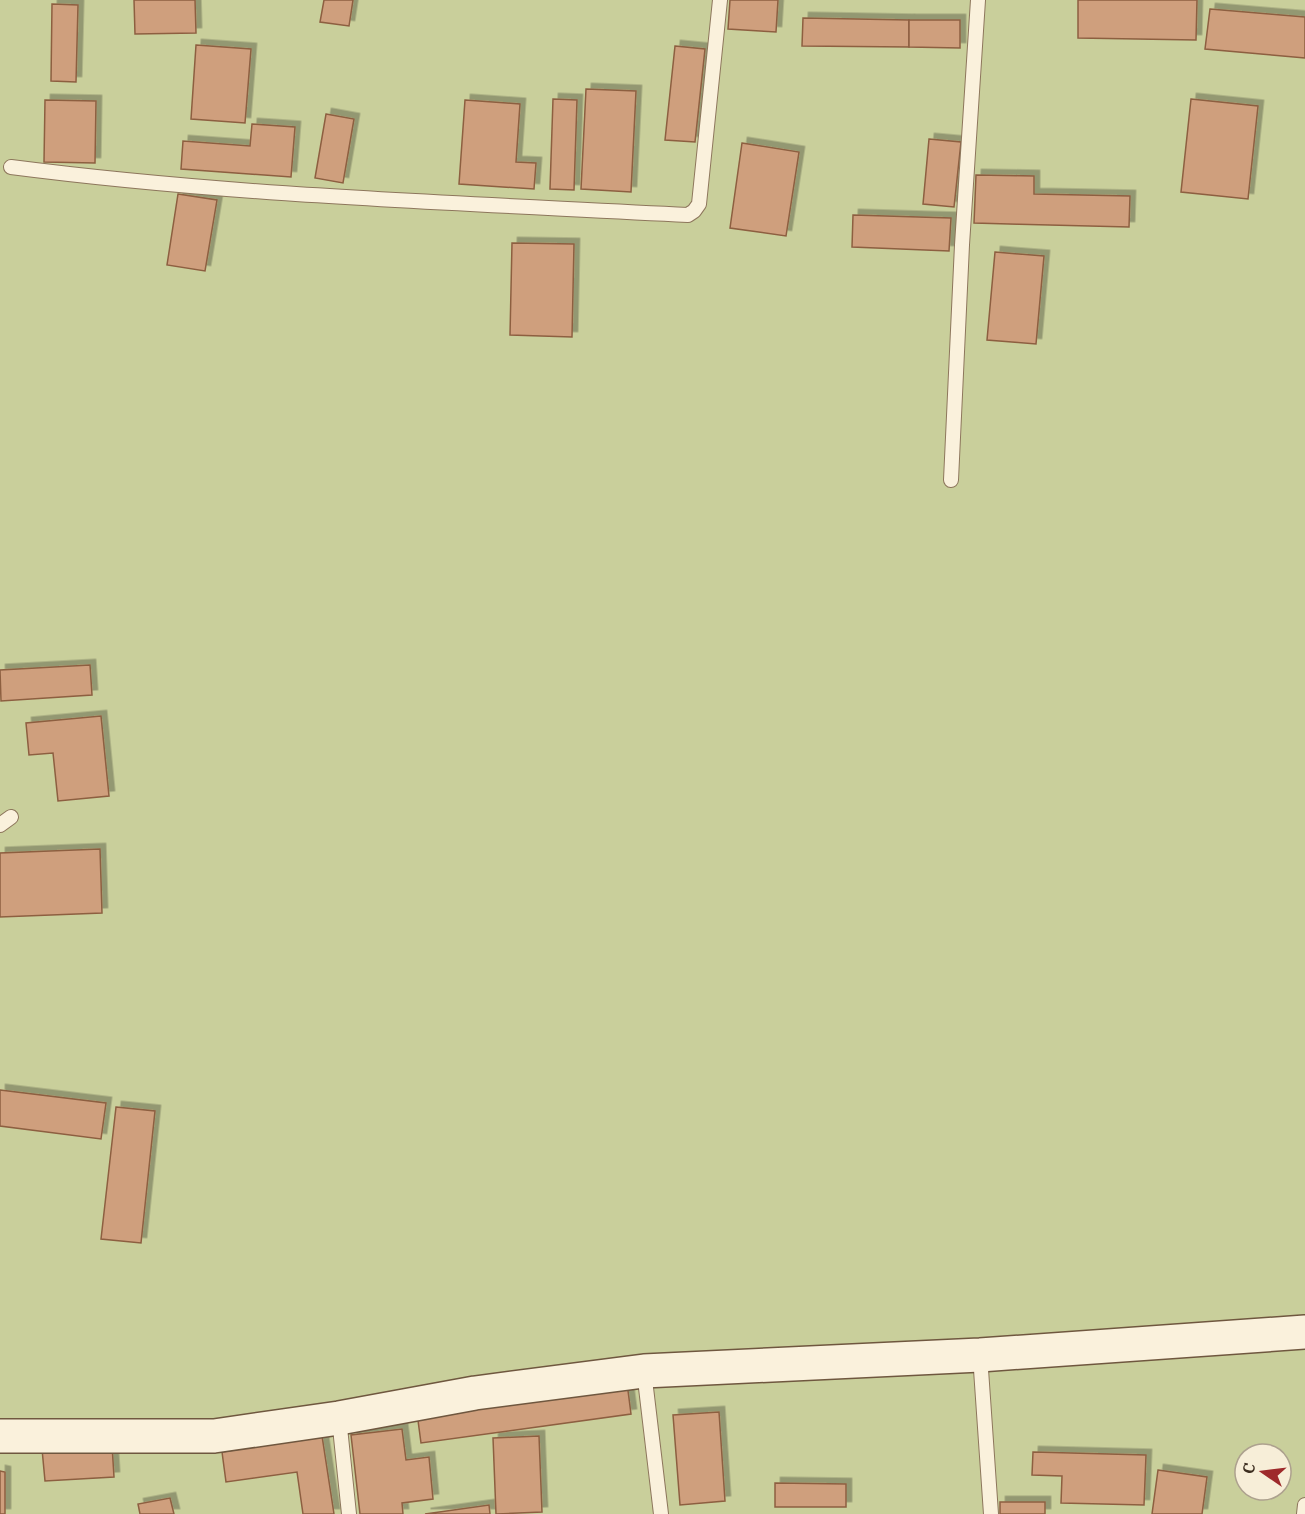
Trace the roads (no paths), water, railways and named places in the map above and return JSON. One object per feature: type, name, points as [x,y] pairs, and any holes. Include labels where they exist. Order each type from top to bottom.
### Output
[{"type":"street","points":[[0,1436],[214,1436],[339,1418],[475,1394],[644,1371],[980,1355],[1305,1332]]},
{"type":"lane","points":[[11,167],[166,186],[688,215],[694,212],[699,204],[720,0]]},
{"type":"lane","points":[[951,480],[962,245],[978,0]]},
{"type":"lane","points":[[980,1355],[991,1514]]},
{"type":"lane","points":[[644,1371],[661,1514]]},
{"type":"lane","points":[[339,1418],[349,1514]]},
{"type":"lane","points":[[1304,1514],[1305,1505]]}]
